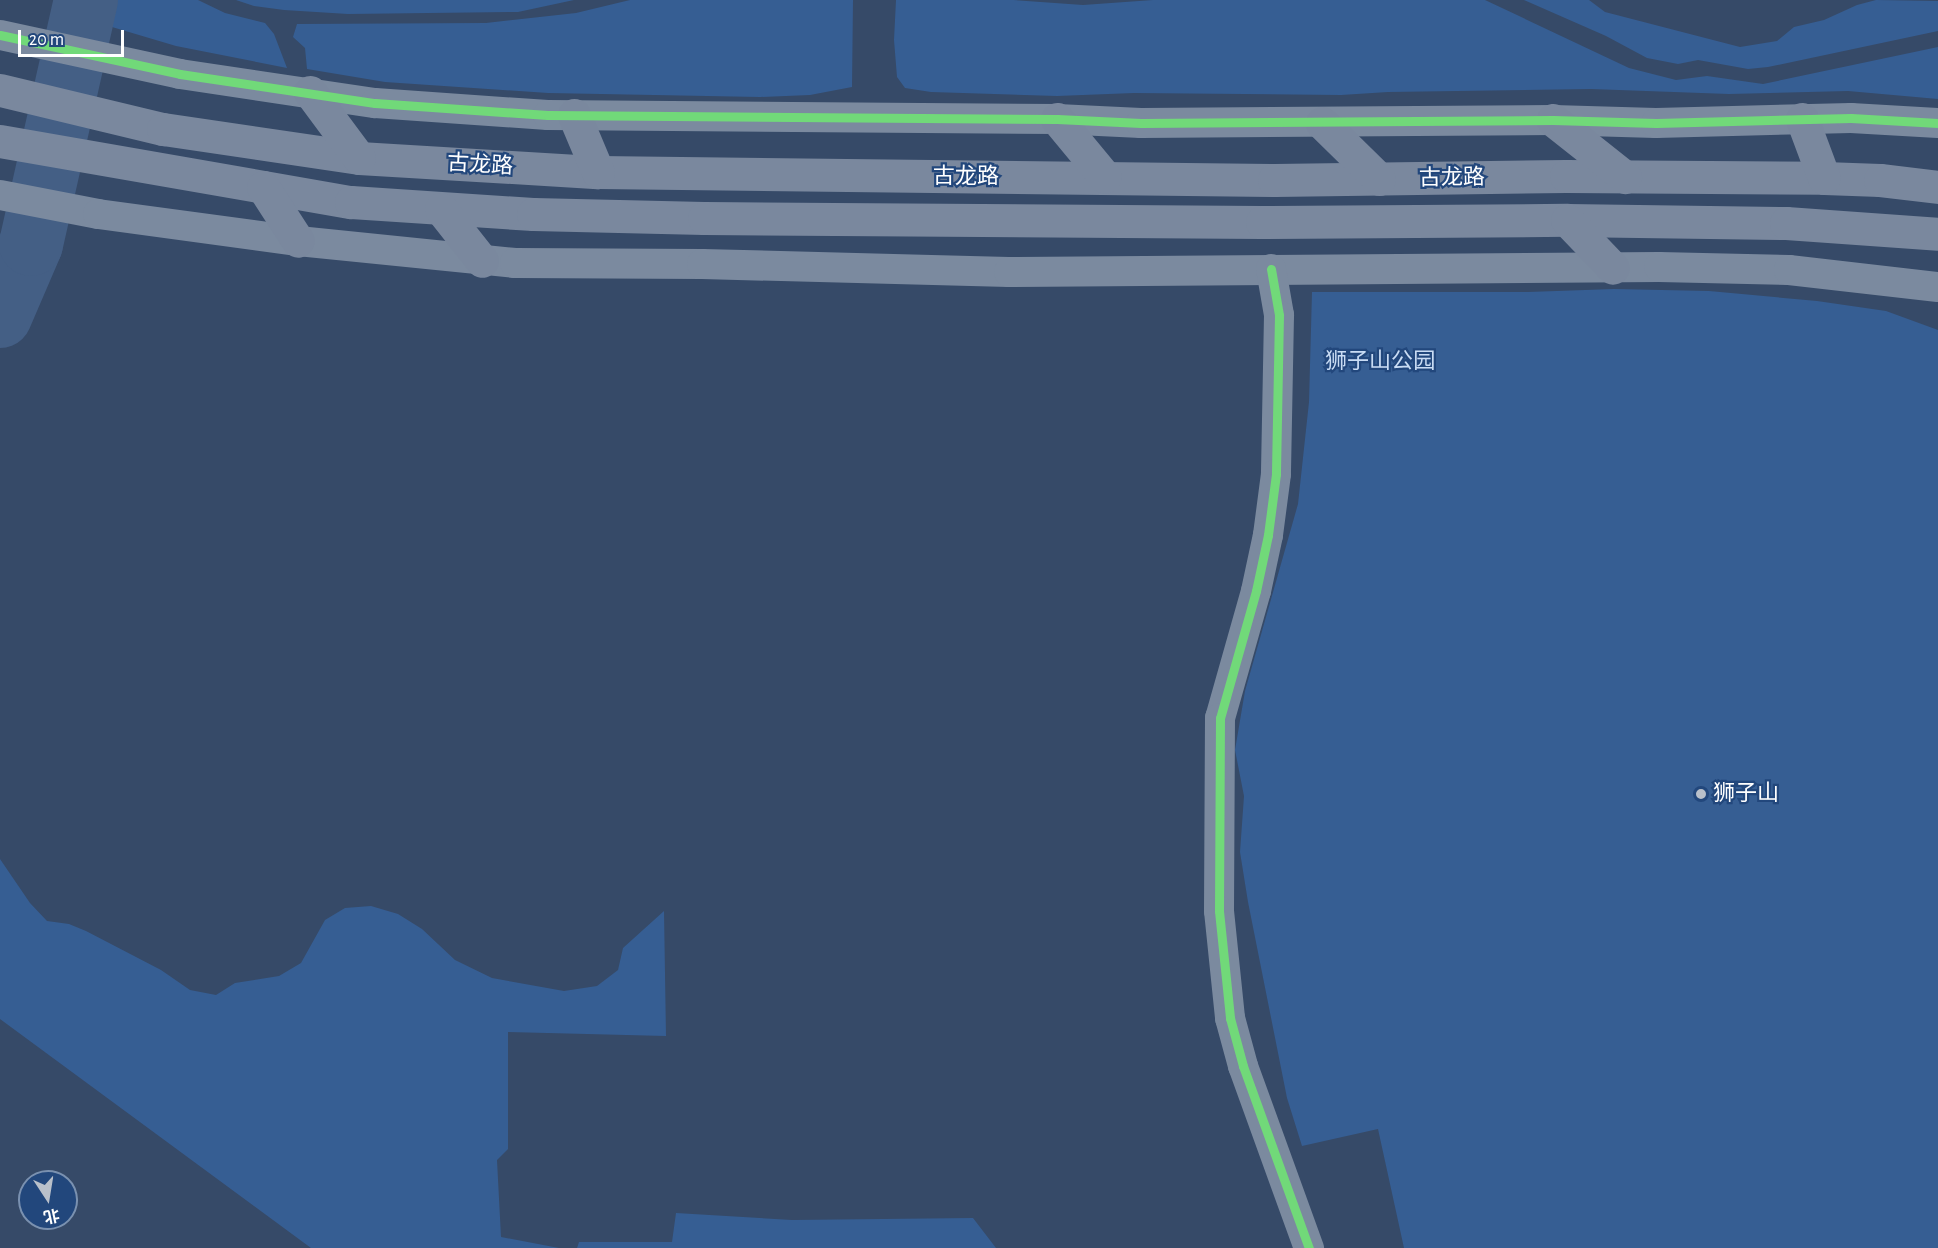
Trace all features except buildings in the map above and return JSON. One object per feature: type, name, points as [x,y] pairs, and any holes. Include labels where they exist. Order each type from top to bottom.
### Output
[{"type":"main road","name":"古龙路","points":[[4,91],[163,129],[360,158],[598,172],[1274,180],[1824,178],[1880,180],[1938,187]]},
{"type":"main road","points":[[310,92],[360,158]]},
{"type":"main road","points":[[574,115],[598,172]]},
{"type":"main road","points":[[1057,119],[1105,177]]},
{"type":"main road","points":[[1802,119],[1824,178]]},
{"type":"main road","points":[[1553,120],[1625,177]]},
{"type":"main road","points":[[1322,123],[1379,179]]},
{"type":"main road","name":"古龙路","points":[[0,141],[351,202],[441,209],[704,219],[1263,222],[1567,220],[1786,223],[1938,234]]},
{"type":"main road","points":[[262,187],[298,241]]},
{"type":"main road","points":[[441,209],[482,261]]},
{"type":"main road","points":[[1567,220],[1613,268]]},
{"type":"street","points":[[10,38],[180,74],[375,103],[574,115],[1057,119],[1141,123],[1553,120],[1656,123],[1851,118],[1938,123]]},
{"type":"street","points":[[13,197],[62,207],[298,241],[482,261],[1010,272],[1613,268],[1789,270],[1938,287]]},
{"type":"street","points":[[1271,269],[1279,315],[1276,474],[1268,535],[1256,591],[1220,718],[1219,911],[1230,1018],[1243,1066],[1309,1248]]},
{"type":"green space","points":[[111,0],[198,0],[225,13],[265,23],[274,34],[287,68],[176,46],[112,27],[107,15]]},
{"type":"green space","points":[[236,0],[574,0],[518,12],[348,14],[284,10],[254,6]]},
{"type":"green space","points":[[630,0],[853,0],[852,87],[810,95],[760,97],[548,93],[385,82],[307,69],[305,48],[293,37],[297,24],[486,23],[576,13]]},
{"type":"green space","points":[[896,0],[1013,0],[1083,5],[1153,0],[1485,0],[1629,68],[1676,80],[1707,76],[1763,84],[1938,47],[1938,99],[1848,91],[1729,94],[1591,89],[1388,92],[1341,95],[1134,93],[1057,96],[931,92],[905,88],[897,77],[894,40]]},
{"type":"green space","points":[[1524,0],[1589,0],[1605,12],[1740,47],[1777,41],[1794,27],[1824,20],[1857,5],[1876,0],[1938,1],[1938,31],[1768,67],[1748,69],[1698,60],[1678,64],[1647,58],[1606,36]]},
{"type":"green space","name":"狮子山公园","points":[[1614,289],[1709,291],[1817,301],[1886,311],[1938,330],[1938,1248],[1404,1248],[1378,1129],[1302,1146],[1287,1098],[1248,902],[1240,852],[1244,796],[1235,750],[1245,691],[1298,504],[1309,402],[1312,292],[1528,292]]},
{"type":"green space","points":[[0,859],[30,903],[47,921],[69,924],[86,931],[161,970],[190,990],[216,995],[235,983],[279,976],[301,963],[325,920],[345,908],[371,906],[398,914],[422,929],[455,960],[492,978],[564,991],[597,986],[618,970],[623,948],[664,911],[666,1036],[508,1032],[508,1149],[497,1160],[501,1237],[559,1248],[311,1248],[0,1019]]},
{"type":"green space","points":[[676,1213],[792,1220],[973,1218],[996,1248],[577,1248],[579,1242],[672,1242]]},
{"type":"waterway","points":[[0,316],[31,244],[86,0]]},
{"type":"cycle path","points":[[0,35],[180,74],[375,103],[548,115],[1057,119],[1141,123],[1553,120],[1656,123],[1851,118],[1938,123]]},
{"type":"cycle path","points":[[1271,269],[1279,315],[1276,474],[1268,535],[1256,591],[1220,718],[1219,911],[1230,1018],[1243,1066],[1309,1248]]},
{"type":"place","name":"狮子山","points":[[1701,794]]}]
